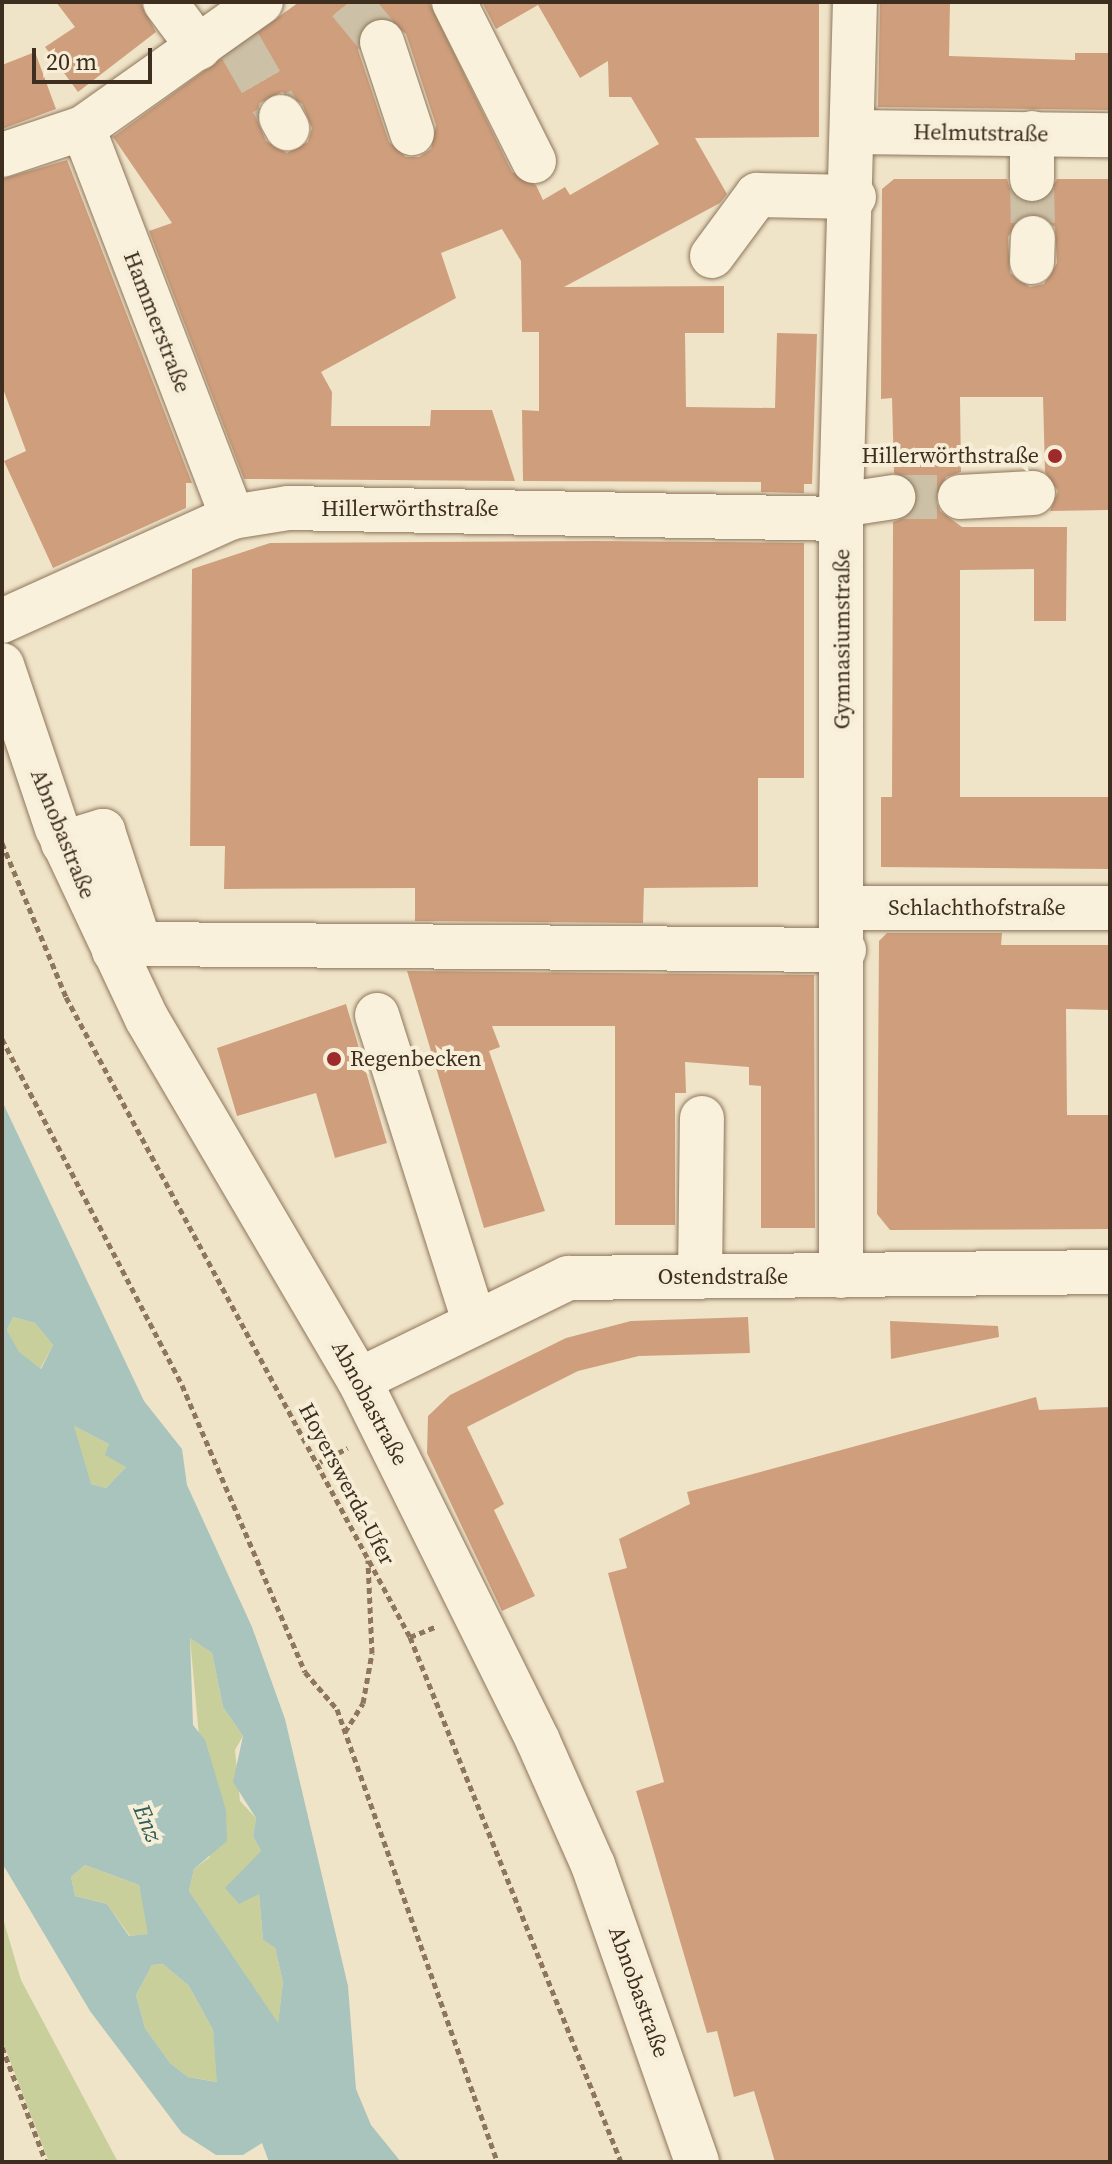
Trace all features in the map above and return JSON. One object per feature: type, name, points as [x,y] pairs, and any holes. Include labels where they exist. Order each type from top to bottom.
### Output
[{"type":"street","points":[[165,2],[222,40]]},
{"type":"street","points":[[2,155],[83,128],[222,40],[261,2]]},
{"type":"street","points":[[454,2],[534,161]]},
{"type":"street","name":"Gymnasiumstraße","points":[[841,1276],[844,929],[841,512],[854,197],[855,2]]},
{"type":"street","points":[[382,42],[412,133]]},
{"type":"street","name":"Hammerstraße","points":[[83,128],[232,517]]},
{"type":"street","name":"Helmutstraße","points":[[853,132],[1110,135]]},
{"type":"street","points":[[1032,133],[1032,179]]},
{"type":"street","points":[[712,256],[757,195],[854,197]]},
{"type":"street","points":[[960,497],[1033,493]]},
{"type":"street","name":"Hillerwörthstraße","points":[[2,621],[232,517],[400,506],[841,512],[893,497]]},
{"type":"street","name":"Abnobastraße","points":[[2,665],[63,843],[127,948],[359,1380],[566,1803],[697,2162]]},
{"type":"street","name":"Schlachthofstraße","points":[[127,948],[844,929],[1110,908]]},
{"type":"street","points":[[377,1015],[474,1321]]},
{"type":"street","points":[[700,1277],[702,1118]]},
{"type":"street","name":"Ostendstraße","points":[[359,1380],[474,1321],[568,1278],[1110,1272]]},
{"type":"path","name":"Hoyerswerda-Ufer","points":[[2,843],[66,997],[410,1637],[555,1984],[621,2162]]},
{"type":"path","points":[[2,1039],[182,1385],[305,1672],[337,1709],[497,2162]]},
{"type":"path","points":[[345,1732],[363,1703],[372,1653],[368,1555]]},
{"type":"path","points":[[2,2047],[46,2162]]},
{"type":"green space","points":[[13,1317],[35,1323],[53,1345],[40,1369],[19,1353],[7,1330]]},
{"type":"green space","points":[[74,1426],[109,1444],[126,1467],[106,1488],[91,1484],[71,1435]]},
{"type":"green space","points":[[190,1638],[212,1653],[223,1707],[243,1736],[235,1750],[240,1801],[256,1818],[253,1836],[261,1851],[249,1894],[259,1894],[263,1940],[275,1948],[283,1982],[278,2024],[189,1891],[194,1869],[210,1857]]},
{"type":"green space","points":[[85,1865],[139,1885],[149,1934],[130,1936],[107,1904],[75,1896],[71,1877]]},
{"type":"green space","points":[[2,1915],[21,1980],[118,2162],[49,2162],[2,2040]]},
{"type":"green space","points":[[163,1964],[189,1986],[213,2030],[218,2082],[188,2077],[170,2063],[145,2028],[136,1995],[152,1965]]},
{"type":"water","name":"Enz","points":[[2,1101],[144,1401],[182,1449],[187,1485],[252,1627],[285,1719],[348,1986],[356,2089],[371,2125],[401,2162],[269,2162],[262,2143],[243,2155],[216,2155],[182,2133],[90,2011],[2,1863]],"holes":[[[13,1317],[35,1323],[53,1345],[41,1369],[19,1352],[7,1330]],[[74,1426],[109,1444],[105,1455],[126,1467],[106,1488],[91,1484]],[[190,1638],[212,1653],[223,1707],[243,1736],[233,1782],[256,1818],[253,1836],[261,1851],[225,1888],[239,1904],[259,1894],[263,1940],[275,1948],[283,1982],[278,2023],[189,1891],[194,1869],[227,1841],[226,1810],[205,1740],[193,1725]],[[85,1865],[139,1885],[148,1934],[129,1936],[107,1904],[75,1896],[71,1877]],[[163,1964],[189,1986],[213,2030],[217,2082],[188,2077],[170,2063],[145,2028],[136,1995],[152,1965]]]},
{"type":"building","points":[[56,2],[140,2],[156,32],[78,92],[45,47],[75,27]]},
{"type":"building","points":[[299,2],[429,2],[512,172],[536,185],[543,200],[565,187],[570,195],[659,144],[631,97],[609,97],[608,61],[580,78],[538,5],[496,29],[482,2],[819,2],[819,137],[695,138],[727,194],[720,203],[564,287],[724,286],[724,333],[685,333],[686,407],[775,408],[777,333],[817,334],[812,484],[804,484],[804,493],[761,492],[761,482],[523,481],[522,410],[539,411],[539,332],[522,332],[521,261],[502,229],[441,253],[456,298],[321,372],[332,392],[331,426],[430,426],[431,410],[492,410],[515,481],[244,479],[149,231],[172,223],[113,137]],"holes":[[[386,17],[406,34],[436,125],[431,149],[419,157],[406,157],[389,142],[358,50],[363,26]],[[282,92],[302,104],[312,128],[308,142],[287,153],[266,141],[256,117],[260,103]]]},
{"type":"building","points":[[880,2],[950,2],[949,56],[1075,60],[1075,53],[1110,53],[1110,110],[878,107]]},
{"type":"building","points":[[35,52],[56,109],[2,129],[2,65]]},
{"type":"building","points":[[67,160],[192,483],[186,483],[186,508],[53,568],[4,461],[26,451],[2,386],[2,179]]},
{"type":"building","points":[[894,179],[1007,179],[1011,192],[1031,204],[1045,200],[1057,179],[1110,179],[1108,510],[1050,511],[1058,491],[1045,472],[1043,397],[960,397],[961,472],[946,477],[935,498],[940,511],[962,527],[1067,527],[1066,621],[1034,621],[1034,569],[960,570],[960,797],[1110,797],[1110,869],[881,867],[881,797],[892,797],[893,522],[909,516],[918,494],[912,481],[894,473],[892,398],[881,399],[882,189]],"holes":[[[1035,213],[1055,227],[1057,263],[1044,284],[1030,287],[1010,273],[1008,237],[1021,216]]]},
{"type":"building","points":[[270,543],[804,543],[804,778],[758,778],[758,887],[644,888],[643,923],[415,921],[415,888],[224,889],[225,846],[190,846],[192,569]]},
{"type":"building","points":[[887,933],[1002,933],[1001,945],[1108,945],[1110,1010],[1066,1009],[1067,1115],[1110,1115],[1110,1229],[890,1230],[877,1214],[879,941]]},
{"type":"building","points":[[407,971],[814,975],[815,1228],[761,1228],[761,1086],[749,1085],[749,1067],[685,1062],[686,1093],[675,1093],[675,1225],[615,1225],[615,1026],[492,1026],[500,1047],[489,1051],[545,1211],[484,1228]]},
{"type":"building","points":[[346,1004],[387,1143],[335,1158],[316,1093],[237,1116],[217,1048]]},
{"type":"building","points":[[748,1317],[750,1353],[639,1356],[578,1371],[467,1427],[504,1504],[494,1510],[535,1596],[502,1611],[427,1453],[428,1416],[450,1395],[566,1338],[631,1321]]},
{"type":"building","points":[[890,1321],[998,1326],[999,1337],[891,1359]]},
{"type":"building","points":[[1036,1397],[1039,1410],[1110,1407],[1110,2162],[775,2162],[754,2091],[734,2097],[717,2031],[707,2033],[636,1791],[664,1782],[608,1573],[627,1568],[619,1539],[690,1504],[687,1492]]},
{"type":"tunnel","points":[[349,2],[382,42]]},
{"type":"tunnel","points":[[239,44],[281,117]]},
{"type":"tunnel","points":[[1032,179],[1033,238]]},
{"type":"tunnel","points":[[893,497],[960,497]]},
{"type":"place","name":"Hillerwörthstraße","points":[[1055,456]]},
{"type":"place","name":"Regenbecken","points":[[334,1059]]}]
